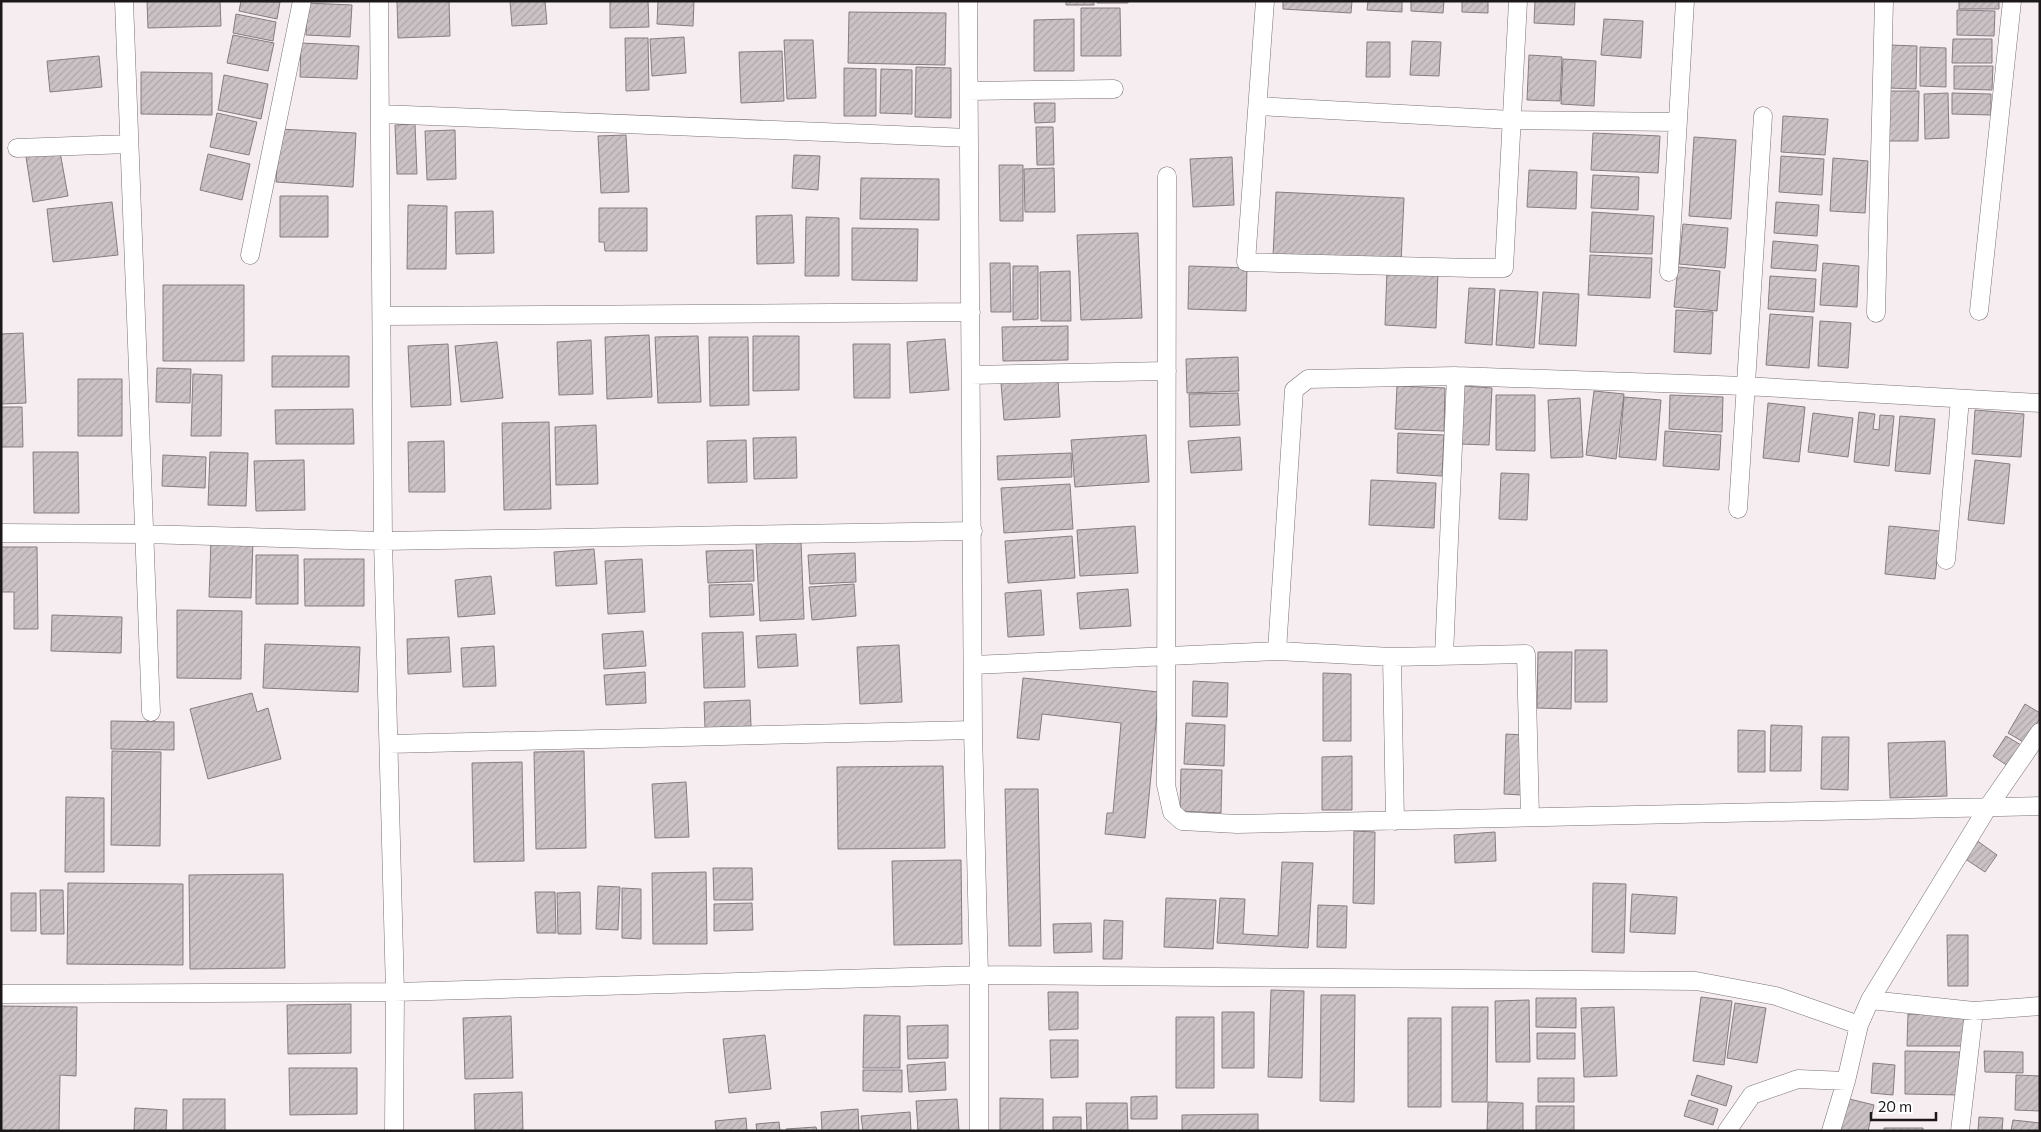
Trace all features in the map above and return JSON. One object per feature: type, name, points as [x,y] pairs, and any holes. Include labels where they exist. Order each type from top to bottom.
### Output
[{"type":"street","points":[[124,1],[151,712]]},
{"type":"street","points":[[250,255],[302,1]]},
{"type":"street","points":[[379,1],[383,541],[395,992],[394,1131]]},
{"type":"street","points":[[968,1],[973,665],[979,975],[979,1131]]},
{"type":"street","points":[[1265,1],[1246,262],[1504,268],[1518,1]]},
{"type":"street","points":[[1668,272],[1685,1]]},
{"type":"street","points":[[1876,312],[1884,1]]},
{"type":"street","points":[[1979,311],[2012,1]]},
{"type":"street","points":[[969,91],[1114,89]]},
{"type":"street","points":[[1258,106],[1512,120],[1678,122]]},
{"type":"street","points":[[381,114],[969,138]]},
{"type":"street","points":[[1738,509],[1763,116]]},
{"type":"street","points":[[17,148],[129,144]]},
{"type":"street","points":[[1168,176],[1166,785],[1172,812],[1182,821],[1237,824],[2040,806]]},
{"type":"street","points":[[382,316],[970,312]]},
{"type":"street","points":[[972,375],[1167,371]]},
{"type":"street","points":[[1444,656],[1456,376]]},
{"type":"street","points":[[1277,651],[1294,390],[1308,379],[1456,376],[1746,386],[2040,403]]},
{"type":"street","points":[[1946,560],[1960,399]]},
{"type":"street","points":[[1,533],[144,534],[383,541],[972,531]]},
{"type":"street","points":[[973,665],[1277,651],[1392,657],[1526,654],[1530,817]]},
{"type":"street","points":[[1392,657],[1395,821]]},
{"type":"street","points":[[389,744],[974,730]]},
{"type":"street","points":[[1831,1131],[1846,1081],[1858,1025],[1870,1000],[1988,807],[2040,732]]},
{"type":"street","points":[[1,994],[395,992],[979,975],[1696,980],[1776,996],[1858,1025]]},
{"type":"street","points":[[1870,1000],[1974,1011],[2040,1006]]},
{"type":"street","points":[[1960,1131],[1974,1011]]},
{"type":"street","points":[[1727,1131],[1752,1095],[1798,1079],[1846,1081]]},
{"type":"building","points":[[147,1],[220,1],[221,26],[148,28]]},
{"type":"building","points":[[241,1],[280,2],[277,19],[239,11]]},
{"type":"building","points":[[397,1],[449,1],[450,36],[398,38]]},
{"type":"building","points":[[510,1],[545,1],[547,24],[512,26]]},
{"type":"building","points":[[610,1],[648,1],[649,27],[610,28]]},
{"type":"building","points":[[658,1],[694,1],[693,26],[657,24]]},
{"type":"building","points":[[1066,1],[1094,1],[1094,5],[1066,5]]},
{"type":"building","points":[[1097,1],[1128,1],[1128,3],[1097,3]]},
{"type":"building","points":[[1283,1],[1352,1],[1351,13],[1283,9]]},
{"type":"building","points":[[1368,1],[1402,1],[1402,12],[1367,10]]},
{"type":"building","points":[[1411,1],[1444,1],[1443,13],[1411,11]]},
{"type":"building","points":[[1462,1],[1488,1],[1488,13],[1462,12]]},
{"type":"building","points":[[1535,1],[1575,1],[1574,25],[1534,23]]},
{"type":"building","points":[[1959,1],[1999,1],[1999,9],[1959,9]]},
{"type":"building","points":[[307,3],[352,5],[350,37],[306,35]]},
{"type":"building","points":[[1081,8],[1120,8],[1121,56],[1081,56]]},
{"type":"building","points":[[1957,10],[1995,11],[1994,36],[1957,35]]},
{"type":"building","points":[[849,12],[946,13],[945,65],[848,63]]},
{"type":"building","points":[[236,14],[276,22],[273,41],[233,33]]},
{"type":"building","points":[[1074,19],[1074,71],[1034,71],[1034,20]]},
{"type":"building","points":[[1604,19],[1643,21],[1641,58],[1601,55]]},
{"type":"building","points":[[233,35],[274,43],[268,71],[227,63]]},
{"type":"building","points":[[684,37],[686,73],[652,76],[650,39]]},
{"type":"building","points":[[625,38],[648,38],[649,90],[626,91]]},
{"type":"building","points":[[1953,39],[1992,39],[1992,63],[1952,63]]},
{"type":"building","points":[[784,40],[813,40],[816,98],[787,99]]},
{"type":"building","points":[[1412,41],[1441,42],[1439,76],[1410,75]]},
{"type":"building","points":[[1367,42],[1390,42],[1390,77],[1366,77]]},
{"type":"building","points":[[301,43],[359,46],[357,79],[300,77]]},
{"type":"building","points":[[1890,45],[1917,46],[1916,89],[1889,88]]},
{"type":"building","points":[[1920,47],[1946,48],[1946,87],[1920,86]]},
{"type":"building","points":[[782,51],[784,101],[741,103],[739,52]]},
{"type":"building","points":[[1529,55],[1562,57],[1560,101],[1527,100]]},
{"type":"building","points":[[99,56],[102,87],[50,92],[47,61]]},
{"type":"building","points":[[1563,59],[1596,61],[1594,106],[1561,104]]},
{"type":"building","points":[[1954,66],[1993,66],[1992,90],[1954,89]]},
{"type":"building","points":[[916,67],[951,68],[951,118],[915,117]]},
{"type":"building","points":[[844,68],[876,69],[876,116],[844,116]]},
{"type":"building","points":[[881,69],[912,70],[912,114],[880,113]]},
{"type":"building","points":[[141,72],[212,73],[212,115],[141,114]]},
{"type":"building","points":[[224,75],[268,84],[261,119],[218,110]]},
{"type":"building","points":[[1888,91],[1919,91],[1918,141],[1887,141]]},
{"type":"building","points":[[1948,93],[1949,138],[1925,139],[1924,94]]},
{"type":"building","points":[[1952,93],[1991,94],[1991,115],[1952,114]]},
{"type":"building","points":[[1034,103],[1055,103],[1055,122],[1035,123]]},
{"type":"building","points":[[217,113],[257,122],[249,155],[210,147]]},
{"type":"building","points":[[1783,116],[1828,119],[1825,155],[1781,152]]},
{"type":"building","points":[[415,124],[417,174],[397,174],[395,125]]},
{"type":"building","points":[[1036,127],[1053,127],[1054,165],[1037,165]]},
{"type":"building","points":[[279,129],[356,133],[353,187],[276,182]]},
{"type":"building","points":[[455,130],[456,179],[427,180],[425,131]]},
{"type":"building","points":[[1593,133],[1660,136],[1658,173],[1591,170]]},
{"type":"building","points":[[626,135],[629,192],[601,193],[598,136]]},
{"type":"building","points":[[1694,137],[1736,140],[1731,219],[1689,216]]},
{"type":"building","points":[[60,152],[68,196],[33,202],[26,157]]},
{"type":"building","points":[[208,154],[250,164],[242,200],[200,190]]},
{"type":"building","points":[[794,155],[820,156],[818,190],[792,188]]},
{"type":"building","points":[[1781,156],[1824,159],[1822,195],[1779,192]]},
{"type":"building","points":[[1232,157],[1234,205],[1193,207],[1190,159]]},
{"type":"building","points":[[1833,158],[1868,161],[1865,213],[1830,211]]},
{"type":"building","points":[[999,165],[1023,165],[1023,221],[1000,221]]},
{"type":"building","points":[[1054,168],[1055,212],[1025,212],[1024,169]]},
{"type":"building","points":[[1529,170],[1577,172],[1576,209],[1527,207]]},
{"type":"building","points":[[1593,175],[1639,177],[1638,210],[1591,208]]},
{"type":"building","points":[[861,178],[939,179],[939,220],[860,219]]},
{"type":"building","points":[[1276,192],[1404,198],[1401,263],[1273,257]]},
{"type":"building","points":[[280,196],[328,196],[328,237],[280,237]]},
{"type":"building","points":[[112,202],[118,255],[53,262],[47,209]]},
{"type":"building","points":[[1776,202],[1819,205],[1817,236],[1774,233]]},
{"type":"building","points":[[408,205],[447,206],[446,269],[407,269]]},
{"type":"building","points":[[599,208],[647,208],[647,251],[605,251],[604,242],[599,242]]},
{"type":"building","points":[[493,211],[494,253],[456,254],[455,212]]},
{"type":"building","points":[[1592,212],[1654,216],[1652,254],[1590,252]]},
{"type":"building","points":[[792,215],[794,263],[757,264],[756,216]]},
{"type":"building","points":[[806,217],[839,218],[839,276],[805,276]]},
{"type":"building","points":[[1683,224],[1728,228],[1725,268],[1679,264]]},
{"type":"building","points":[[852,228],[918,229],[917,281],[852,280]]},
{"type":"building","points":[[1138,233],[1142,318],[1081,320],[1077,235]]},
{"type":"building","points":[[1773,241],[1818,245],[1816,271],[1771,268]]},
{"type":"building","points":[[1590,255],[1652,258],[1650,298],[1588,295]]},
{"type":"building","points":[[990,263],[1010,263],[1011,312],[991,312]]},
{"type":"building","points":[[1823,263],[1859,266],[1857,307],[1820,305]]},
{"type":"building","points":[[1013,266],[1038,266],[1038,319],[1013,320]]},
{"type":"building","points":[[1189,266],[1247,268],[1246,311],[1188,309]]},
{"type":"building","points":[[1678,267],[1720,271],[1717,311],[1674,307]]},
{"type":"building","points":[[1387,269],[1438,272],[1436,328],[1385,325]]},
{"type":"building","points":[[1070,271],[1071,321],[1041,321],[1040,272]]},
{"type":"building","points":[[1770,276],[1816,279],[1814,312],[1768,309]]},
{"type":"building","points":[[163,285],[244,285],[244,361],[163,361]]},
{"type":"building","points":[[1469,288],[1495,289],[1492,345],[1465,343]]},
{"type":"building","points":[[1500,290],[1538,292],[1534,348],[1496,345]]},
{"type":"building","points":[[1543,292],[1579,294],[1576,346],[1539,344]]},
{"type":"building","points":[[1676,310],[1713,312],[1711,354],[1674,352]]},
{"type":"building","points":[[1770,314],[1813,317],[1809,368],[1766,365]]},
{"type":"building","points":[[1820,321],[1851,323],[1848,368],[1818,366]]},
{"type":"building","points":[[1068,326],[1068,360],[1003,361],[1002,327]]},
{"type":"building","points":[[23,333],[26,403],[1,404],[1,334]]},
{"type":"building","points":[[649,335],[652,397],[607,399],[605,337]]},
{"type":"building","points":[[698,336],[701,402],[658,403],[655,337]]},
{"type":"building","points":[[753,336],[799,336],[799,390],[753,391]]},
{"type":"building","points":[[709,337],[748,337],[749,405],[710,406]]},
{"type":"building","points":[[945,339],[949,390],[910,393],[907,342]]},
{"type":"building","points":[[591,340],[593,394],[559,395],[557,342]]},
{"type":"building","points":[[497,342],[503,398],[461,402],[455,346]]},
{"type":"building","points":[[448,344],[451,405],[411,407],[408,346]]},
{"type":"building","points":[[853,344],[890,344],[890,398],[854,398]]},
{"type":"building","points":[[272,356],[349,356],[349,387],[272,387]]},
{"type":"building","points":[[1238,357],[1239,391],[1187,393],[1186,359]]},
{"type":"building","points":[[157,368],[191,369],[190,403],[156,402]]},
{"type":"building","points":[[193,374],[222,375],[221,436],[191,436]]},
{"type":"building","points":[[78,379],[122,379],[122,436],[78,436]]},
{"type":"building","points":[[1058,380],[1060,417],[1004,420],[1001,383]]},
{"type":"building","points":[[1397,386],[1445,388],[1444,431],[1395,429]]},
{"type":"building","points":[[1464,386],[1492,388],[1489,445],[1461,444]]},
{"type":"building","points":[[1594,391],[1624,394],[1616,459],[1586,455]]},
{"type":"building","points":[[1238,393],[1240,425],[1190,427],[1189,394]]},
{"type":"building","points":[[1496,395],[1535,395],[1535,451],[1496,450]]},
{"type":"building","points":[[1670,395],[1723,397],[1722,432],[1669,429]]},
{"type":"building","points":[[1624,397],[1661,400],[1656,460],[1619,457]]},
{"type":"building","points":[[1580,398],[1583,457],[1551,458],[1548,400]]},
{"type":"building","points":[[1768,403],[1805,407],[1799,462],[1763,458]]},
{"type":"building","points":[[1,407],[22,407],[23,447],[1,447]]},
{"type":"building","points":[[353,409],[354,444],[276,444],[275,410]]},
{"type":"building","points":[[1975,410],[2024,414],[2021,457],[1972,454]]},
{"type":"building","points":[[1859,412],[1875,414],[1873,429],[1879,430],[1880,415],[1894,416],[1889,466],[1854,462]]},
{"type":"building","points":[[1813,413],[1853,418],[1848,457],[1808,452]]},
{"type":"building","points":[[1900,416],[1935,419],[1930,474],[1895,471]]},
{"type":"building","points":[[549,422],[551,509],[504,510],[502,423]]},
{"type":"building","points":[[596,425],[598,484],[556,485],[555,427]]},
{"type":"building","points":[[1665,431],[1721,435],[1719,470],[1663,466]]},
{"type":"building","points":[[1398,433],[1444,435],[1442,476],[1397,473]]},
{"type":"building","points":[[1146,435],[1149,482],[1075,487],[1071,440]]},
{"type":"building","points":[[796,437],[797,478],[754,479],[753,438]]},
{"type":"building","points":[[1240,437],[1242,470],[1191,473],[1188,441]]},
{"type":"building","points":[[746,440],[747,482],[708,483],[707,441]]},
{"type":"building","points":[[444,441],[445,492],[409,492],[408,442]]},
{"type":"building","points":[[33,452],[78,452],[79,513],[34,513]]},
{"type":"building","points":[[210,452],[248,453],[246,506],[208,505]]},
{"type":"building","points":[[1071,453],[1072,477],[998,480],[997,456]]},
{"type":"building","points":[[163,455],[206,457],[205,488],[162,486]]},
{"type":"building","points":[[304,460],[305,510],[256,511],[254,461]]},
{"type":"building","points":[[1975,460],[2010,464],[2004,524],[1968,520]]},
{"type":"building","points":[[1501,473],[1529,474],[1527,520],[1499,519]]},
{"type":"building","points":[[1371,480],[1436,483],[1434,528],[1369,525]]},
{"type":"building","points":[[1070,484],[1073,529],[1004,533],[1001,488]]},
{"type":"building","points":[[1135,526],[1138,573],[1080,576],[1077,530]]},
{"type":"building","points":[[1889,526],[1940,531],[1935,579],[1885,574]]},
{"type":"building","points":[[1072,536],[1075,578],[1008,583],[1005,541]]},
{"type":"building","points":[[211,539],[253,541],[251,598],[209,597]]},
{"type":"building","points":[[801,542],[804,619],[760,621],[756,544]]},
{"type":"building","points":[[1,547],[37,547],[38,629],[14,629],[14,592],[1,592]]},
{"type":"building","points":[[594,549],[597,584],[556,586],[554,552]]},
{"type":"building","points":[[753,550],[754,581],[708,583],[706,551]]},
{"type":"building","points":[[855,553],[856,582],[810,584],[808,555]]},
{"type":"building","points":[[256,555],[298,555],[298,604],[256,604]]},
{"type":"building","points":[[304,559],[364,559],[364,606],[305,606]]},
{"type":"building","points":[[642,559],[645,612],[608,614],[605,561]]},
{"type":"building","points":[[491,576],[495,614],[458,617],[455,580]]},
{"type":"building","points":[[752,584],[754,615],[710,617],[709,585]]},
{"type":"building","points":[[854,584],[856,616],[812,620],[809,587]]},
{"type":"building","points":[[1128,589],[1131,626],[1080,629],[1077,593]]},
{"type":"building","points":[[1041,590],[1044,635],[1008,637],[1005,593]]},
{"type":"building","points":[[177,610],[242,611],[241,679],[177,678]]},
{"type":"building","points":[[52,615],[122,617],[121,653],[51,651]]},
{"type":"building","points":[[643,631],[646,666],[604,669],[602,634]]},
{"type":"building","points":[[743,632],[745,687],[704,688],[702,633]]},
{"type":"building","points":[[796,634],[798,666],[758,668],[756,636]]},
{"type":"building","points":[[449,637],[451,672],[408,674],[407,639]]},
{"type":"building","points":[[265,644],[360,647],[358,692],[263,688]]},
{"type":"building","points":[[899,645],[902,702],[860,704],[857,647]]},
{"type":"building","points":[[494,646],[496,686],[463,687],[461,648]]},
{"type":"building","points":[[1575,650],[1607,650],[1607,702],[1575,702]]},
{"type":"building","points":[[1538,652],[1572,652],[1571,709],[1537,708]]},
{"type":"building","points":[[645,672],[646,703],[606,705],[604,675]]},
{"type":"building","points":[[1323,673],[1351,674],[1351,741],[1323,741]]},
{"type":"building","points":[[1023,678],[1159,692],[1145,838],[1105,834],[1107,813],[1113,813],[1121,723],[1042,714],[1039,740],[1017,738]]},
{"type":"building","points":[[1193,681],[1228,683],[1227,717],[1192,716]]},
{"type":"building","points":[[252,693],[257,712],[268,708],[281,759],[208,779],[190,709]]},
{"type":"building","points":[[750,700],[751,726],[705,728],[704,702]]},
{"type":"building","points":[[2025,704],[2040,713],[2040,718],[2025,743],[2008,733]]},
{"type":"building","points":[[111,721],[174,722],[174,750],[111,749]]},
{"type":"building","points":[[1186,723],[1225,725],[1224,766],[1184,764]]},
{"type":"building","points":[[1771,725],[1802,726],[1801,771],[1770,771]]},
{"type":"building","points":[[1738,730],[1765,731],[1765,772],[1738,772]]},
{"type":"building","points":[[1506,734],[1524,735],[1522,795],[1504,794]]},
{"type":"building","points":[[2006,736],[2021,745],[2008,766],[1993,756]]},
{"type":"building","points":[[1822,737],[1849,737],[1848,790],[1821,789]]},
{"type":"building","points":[[1945,741],[1947,796],[1890,798],[1888,743]]},
{"type":"building","points":[[112,751],[161,752],[160,846],[111,845]]},
{"type":"building","points":[[584,751],[586,848],[536,849],[534,752]]},
{"type":"building","points":[[1352,756],[1352,810],[1322,810],[1322,757]]},
{"type":"building","points":[[522,762],[524,861],[474,862],[472,763]]},
{"type":"building","points":[[943,766],[945,848],[838,849],[837,767]]},
{"type":"building","points":[[1181,769],[1222,770],[1221,813],[1180,811]]},
{"type":"building","points":[[686,782],[689,837],[655,838],[652,784]]},
{"type":"building","points":[[1005,789],[1038,789],[1041,946],[1009,946]]},
{"type":"building","points":[[66,797],[104,798],[104,872],[65,872]]},
{"type":"building","points":[[1354,831],[1375,832],[1374,904],[1353,903]]},
{"type":"building","points":[[1495,832],[1496,861],[1455,863],[1454,835]]},
{"type":"building","points":[[1976,840],[1997,855],[1985,872],[1964,858]]},
{"type":"building","points":[[961,860],[962,944],[894,945],[892,861]]},
{"type":"building","points":[[1282,862],[1313,863],[1308,948],[1217,943],[1220,898],[1245,899],[1243,934],[1278,936]]},
{"type":"building","points":[[713,868],[752,868],[753,900],[714,900]]},
{"type":"building","points":[[706,872],[707,944],[653,944],[652,873]]},
{"type":"building","points":[[283,874],[285,968],[190,969],[189,875]]},
{"type":"building","points":[[68,883],[183,884],[183,965],[67,964]]},
{"type":"building","points":[[1593,883],[1626,884],[1624,953],[1592,952]]},
{"type":"building","points":[[598,886],[620,887],[618,930],[596,929]]},
{"type":"building","points":[[622,888],[641,889],[641,939],[622,938]]},
{"type":"building","points":[[40,890],[63,890],[64,934],[41,934]]},
{"type":"building","points":[[535,892],[555,892],[556,933],[537,933]]},
{"type":"building","points":[[580,892],[581,934],[558,934],[557,893]]},
{"type":"building","points":[[11,893],[36,893],[36,931],[11,931]]},
{"type":"building","points":[[1632,894],[1677,897],[1675,934],[1630,932]]},
{"type":"building","points":[[1166,898],[1216,900],[1213,949],[1164,947]]},
{"type":"building","points":[[752,903],[753,930],[714,931],[714,904]]},
{"type":"building","points":[[1318,905],[1347,906],[1346,948],[1317,947]]},
{"type":"building","points":[[1104,920],[1123,921],[1122,959],[1103,959]]},
{"type":"building","points":[[1091,923],[1092,952],[1054,953],[1053,924]]},
{"type":"building","points":[[1947,935],[1968,935],[1968,986],[1948,986]]},
{"type":"building","points":[[1271,990],[1304,991],[1302,1078],[1268,1077]]},
{"type":"building","points":[[1048,992],[1078,992],[1078,1029],[1049,1030]]},
{"type":"building","points":[[1321,995],[1355,995],[1354,1102],[1320,1101]]},
{"type":"building","points":[[1701,997],[1732,1001],[1724,1065],[1693,1061]]},
{"type":"building","points":[[1536,998],[1576,998],[1576,1028],[1536,1027]]},
{"type":"building","points":[[1529,1000],[1530,1062],[1496,1062],[1495,1001]]},
{"type":"building","points":[[1735,1003],[1766,1008],[1757,1063],[1727,1058]]},
{"type":"building","points":[[351,1004],[351,1053],[288,1054],[287,1005]]},
{"type":"building","points":[[1,1006],[77,1007],[76,1076],[60,1075],[59,1131],[1,1131]]},
{"type":"building","points":[[1452,1007],[1488,1007],[1487,1102],[1452,1102]]},
{"type":"building","points":[[1614,1007],[1617,1076],[1584,1077],[1581,1008]]},
{"type":"building","points":[[1222,1012],[1254,1012],[1254,1068],[1222,1068]]},
{"type":"building","points":[[1908,1014],[1964,1015],[1963,1046],[1907,1046]]},
{"type":"building","points":[[864,1015],[900,1016],[900,1068],[863,1068]]},
{"type":"building","points":[[511,1016],[513,1078],[465,1079],[463,1018]]},
{"type":"building","points":[[1176,1017],[1214,1017],[1214,1088],[1176,1088]]},
{"type":"building","points":[[1408,1018],[1441,1018],[1441,1107],[1408,1107]]},
{"type":"building","points":[[948,1025],[948,1058],[908,1059],[907,1026]]},
{"type":"building","points":[[1537,1033],[1575,1033],[1575,1059],[1537,1059]]},
{"type":"building","points":[[765,1035],[771,1089],[729,1093],[723,1039]]},
{"type":"building","points":[[1050,1040],[1078,1040],[1078,1077],[1051,1078]]},
{"type":"building","points":[[1905,1051],[1960,1052],[1960,1095],[1905,1094]]},
{"type":"building","points":[[1984,1051],[2023,1052],[2023,1073],[1985,1072]]},
{"type":"building","points":[[945,1062],[946,1090],[909,1092],[907,1065]]},
{"type":"building","points":[[1873,1063],[1895,1065],[1893,1095],[1871,1093]]},
{"type":"building","points":[[289,1068],[357,1068],[357,1114],[290,1115]]},
{"type":"building","points":[[863,1070],[902,1070],[902,1092],[863,1091]]},
{"type":"building","points":[[1697,1075],[1732,1086],[1726,1106],[1691,1095]]},
{"type":"building","points":[[2016,1075],[2040,1076],[2040,1111],[2015,1110]]},
{"type":"building","points":[[1538,1078],[1574,1078],[1574,1102],[1538,1102]]},
{"type":"building","points":[[522,1092],[523,1131],[475,1131],[474,1094]]},
{"type":"building","points":[[1157,1096],[1157,1119],[1131,1119],[1131,1097]]},
{"type":"building","points":[[1841,1097],[1874,1105],[1868,1131],[1833,1131]]},
{"type":"building","points":[[1000,1098],[1043,1099],[1043,1131],[1000,1131]]},
{"type":"building","points":[[183,1099],[225,1099],[225,1131],[183,1131]]},
{"type":"building","points":[[957,1099],[959,1131],[918,1131],[916,1101]]},
{"type":"building","points":[[1689,1100],[1718,1109],[1713,1125],[1684,1116]]},
{"type":"building","points":[[1488,1102],[1523,1103],[1523,1131],[1487,1131]]},
{"type":"building","points":[[1086,1103],[1127,1103],[1128,1131],[1087,1131]]},
{"type":"building","points":[[1536,1106],[1574,1106],[1574,1131],[1536,1131]]},
{"type":"building","points":[[135,1108],[167,1110],[166,1131],[134,1131]]},
{"type":"building","points":[[858,1109],[859,1131],[822,1131],[821,1112]]},
{"type":"building","points":[[910,1112],[911,1131],[863,1131],[861,1116]]},
{"type":"building","points":[[1258,1114],[1258,1131],[1182,1131],[1182,1115]]},
{"type":"building","points":[[1053,1117],[1081,1117],[1081,1131],[1053,1131]]},
{"type":"building","points":[[1979,1117],[2003,1118],[2002,1131],[1978,1131]]},
{"type":"building","points":[[746,1118],[747,1131],[716,1131],[715,1121]]},
{"type":"building","points":[[2013,1120],[2040,1123],[2040,1131],[2011,1131]]},
{"type":"building","points":[[779,1122],[780,1131],[757,1131],[756,1124]]},
{"type":"building","points":[[816,1127],[817,1131],[787,1131],[786,1129]]},
{"type":"building","points":[[1884,1128],[1923,1128],[1923,1131],[1884,1131]]}]
